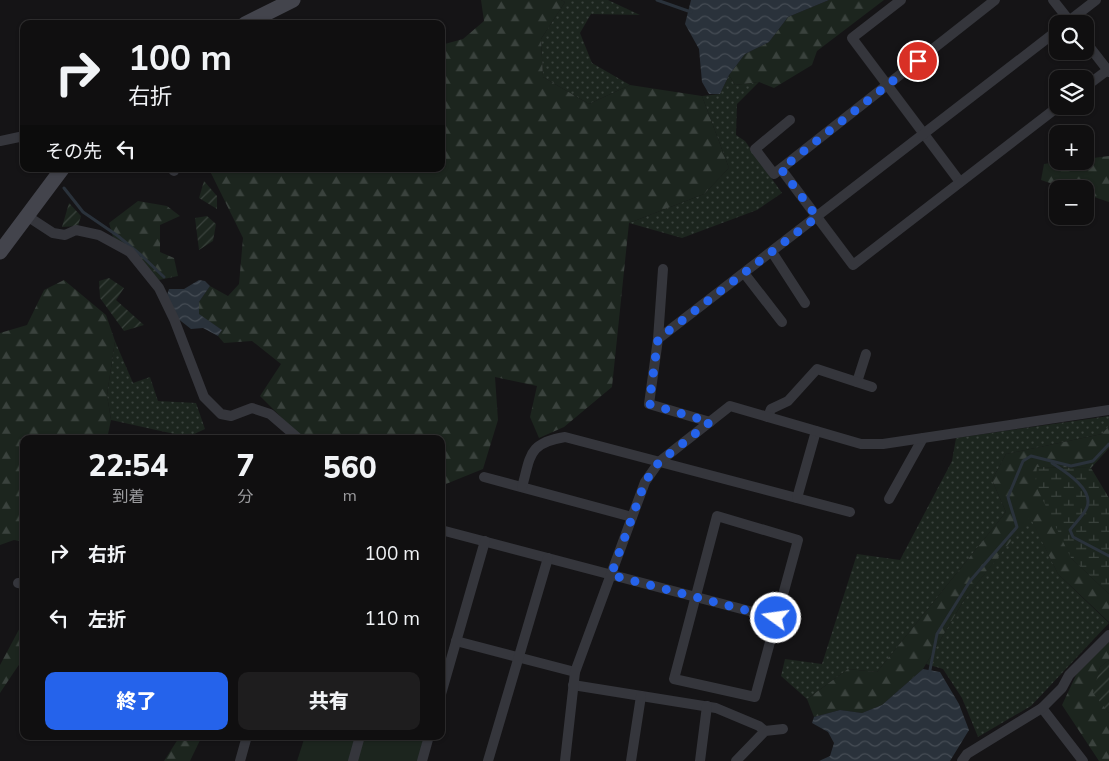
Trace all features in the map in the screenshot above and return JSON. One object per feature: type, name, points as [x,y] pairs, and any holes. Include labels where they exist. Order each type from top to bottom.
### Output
[{"type":"main road","points":[[253,20],[293,0]]},
{"type":"main road","points":[[0,252],[60,172]]},
{"type":"street","points":[[901,0],[852,38],[960,182]]},
{"type":"street","points":[[790,120],[755,149],[774,174],[995,0]]},
{"type":"street","points":[[1053,0],[1063,15]]},
{"type":"street","points":[[1078,15],[1096,0]]},
{"type":"street","points":[[658,339],[1049,37]]},
{"type":"street","points":[[1094,52],[1108,70],[1094,80]]},
{"type":"street","points":[[781,169],[853,265],[1049,114]]},
{"type":"street","points":[[0,141],[20,137]]},
{"type":"street","points":[[27,216],[53,233],[65,235],[76,230],[99,235],[130,252],[159,288],[174,319],[204,397],[220,414],[231,416],[252,408],[270,414],[294,435]]},
{"type":"street","points":[[772,252],[805,303]]},
{"type":"street","points":[[663,269],[658,339],[649,404],[710,422]]},
{"type":"street","points":[[744,273],[782,322]]},
{"type":"street","points":[[857,382],[866,354]]},
{"type":"street","points":[[768,417],[771,409],[788,401],[816,369],[872,387]]},
{"type":"street","points":[[565,761],[575,672],[645,482],[659,462],[730,406],[861,444],[883,444],[1109,410]]},
{"type":"street","points":[[797,498],[816,431]]},
{"type":"street","points":[[522,487],[532,452],[536,447],[548,440],[564,437],[850,512]]},
{"type":"street","points":[[889,499],[923,438]]},
{"type":"street","points":[[484,477],[632,517]]},
{"type":"street","points":[[717,516],[798,540],[755,697],[674,679],[695,597],[717,516]]},
{"type":"street","points":[[445,531],[776,618]]},
{"type":"street","points":[[445,680],[485,541]]},
{"type":"street","points":[[488,761],[548,558]]},
{"type":"street","points":[[962,761],[967,754],[1042,708],[1062,688],[1069,675],[1109,635]]},
{"type":"street","points":[[456,641],[575,672]]},
{"type":"street","points":[[574,685],[707,706],[716,708],[765,730],[783,729]]},
{"type":"street","points":[[631,761],[642,696]]},
{"type":"street","points":[[700,761],[707,706]]},
{"type":"street","points":[[1042,708],[1083,761]]},
{"type":"street","points":[[736,761],[765,730]]},
{"type":"street","points":[[240,761],[246,740]]},
{"type":"street","points":[[353,761],[359,740]]},
{"type":"street","points":[[422,761],[428,740]]},
{"type":"green space","points":[[481,0],[561,0],[565,2],[541,39],[543,77],[589,104],[630,85],[702,96],[729,168],[704,194],[629,223],[612,387],[564,427],[539,438],[530,417],[537,386],[495,377],[498,420],[483,469],[445,484],[445,435],[299,435],[260,396],[281,364],[252,341],[224,343],[218,336],[222,330],[199,315],[199,302],[210,286],[228,296],[239,284],[243,238],[210,172],[445,172],[445,44],[463,39],[484,21]]},
{"type":"green space","points":[[561,0],[608,0],[640,15],[591,14],[580,33],[592,63],[630,85],[589,104],[543,77],[541,39],[565,2]]},
{"type":"green space","points":[[829,0],[884,0],[817,51],[812,65],[774,88],[759,82],[735,85],[729,75],[745,54],[769,42],[788,17]]},
{"type":"green space","points":[[729,75],[735,85],[759,82],[737,104],[736,135],[745,141],[782,193],[757,210],[682,238],[629,223],[704,194],[729,168],[702,96],[720,94]]},
{"type":"green space","points":[[1109,156],[1109,202],[1094,197],[1094,180],[1049,180],[1049,183],[1041,180],[1044,164],[1049,163],[1049,170],[1094,170],[1094,158]]},
{"type":"green space","points":[[204,181],[217,196],[217,209],[199,198]]},
{"type":"green space","points":[[138,201],[167,206],[180,216],[160,225],[160,252],[174,258],[178,276],[159,280],[134,252],[113,237],[109,223]]},
{"type":"green space","points":[[69,203],[81,216],[78,226],[62,227]]},
{"type":"green space","points":[[207,216],[216,224],[213,241],[199,250],[195,218]]},
{"type":"green space","points":[[109,278],[124,288],[116,300],[144,325],[124,331],[100,298],[99,281]]},
{"type":"green space","points":[[64,280],[106,315],[115,341],[107,395],[111,420],[108,435],[20,435],[20,541],[14,540],[0,545],[0,333],[27,325],[44,290]]},
{"type":"green space","points":[[115,341],[133,383],[150,377],[158,401],[196,403],[205,429],[192,435],[179,435],[111,420],[107,395]]},
{"type":"green space","points":[[1109,416],[1109,426],[1102,434],[1006,454],[992,480],[1006,512],[877,672],[848,669],[807,699],[781,676],[785,659],[822,664],[857,554],[900,560],[952,461],[956,438]]},
{"type":"green space","points":[[1109,426],[1109,448],[1091,468],[1038,467],[1071,558],[1109,594],[1109,622],[1058,574],[1030,517],[964,600],[923,669],[882,705],[862,713],[840,710],[814,717],[807,699],[848,669],[877,672],[1006,512],[992,480],[1006,454],[1102,434]]},
{"type":"green space","points":[[1037,467],[1091,468],[1109,498],[1109,594],[1071,558],[1035,484]]},
{"type":"green space","points":[[1030,516],[1058,574],[1109,623],[1031,706],[978,737],[962,698],[943,669],[926,664],[964,600]]},
{"type":"green space","points":[[20,628],[20,663],[0,693],[0,665]]},
{"type":"green space","points":[[1109,642],[1109,660],[1100,667],[1094,693],[1109,713],[1109,761],[1099,761],[1062,705],[1078,671]]},
{"type":"green space","points":[[1109,660],[1109,713],[1093,693],[1100,667]]},
{"type":"green space","points":[[177,740],[200,740],[190,761],[164,761]]},
{"type":"green space","points":[[304,740],[423,740],[418,761],[297,761]]},
{"type":"water","points":[[691,0],[829,0],[788,17],[769,42],[745,54],[729,75],[720,94],[709,94],[702,82],[699,49],[685,24]]},
{"type":"water","points":[[199,280],[205,281],[210,286],[199,302],[199,314],[222,330],[218,336],[203,328],[191,329],[177,318],[167,295],[169,289],[184,289]]},
{"type":"water","points":[[923,669],[940,672],[959,704],[969,730],[950,761],[819,761],[830,756],[834,743],[828,732],[812,723],[814,717],[840,710],[862,713],[882,705]]},
{"type":"waterway","points":[[657,0],[691,12]]},
{"type":"waterway","points":[[64,188],[83,212],[118,236],[164,277]]},
{"type":"waterway","points":[[929,675],[937,634],[970,581],[1017,527],[1008,497],[1023,461],[1031,456],[1071,466],[1093,461],[1109,444]]},
{"type":"waterway","points":[[1052,463],[1077,481],[1088,500],[1087,507],[1082,516],[1070,530],[1073,537],[1109,556]]},
{"type":"route","points":[[776,618],[611,575],[645,482],[659,462],[710,422],[649,404],[658,339],[817,217],[781,169],[918,61]]}]
